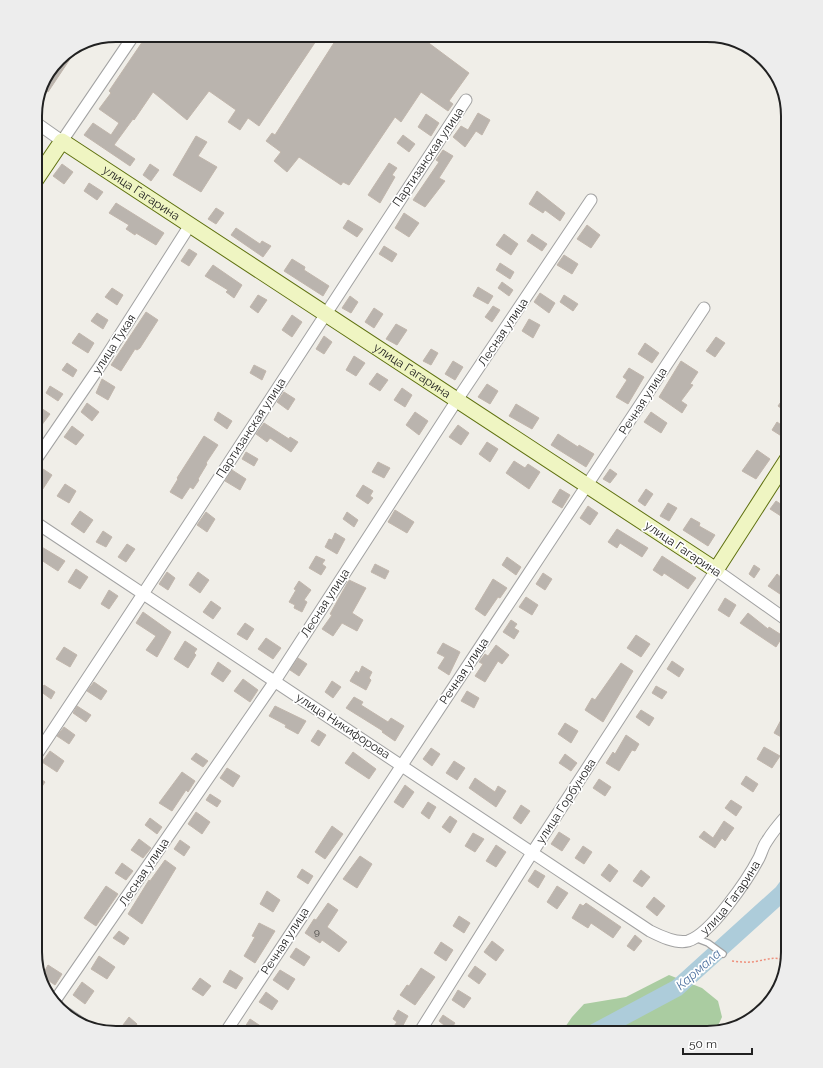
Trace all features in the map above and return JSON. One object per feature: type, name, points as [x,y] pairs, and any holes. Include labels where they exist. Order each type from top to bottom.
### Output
[{"type":"main road","points":[[42,171],[62,141]]},
{"type":"main road","name":"улица Гагарина","points":[[62,141],[716,570]]},
{"type":"main road","points":[[716,570],[781,469]]},
{"type":"street","points":[[62,141],[129,42]]},
{"type":"street","name":"Партизанская улица","points":[[42,747],[144,594],[325,313],[466,100]]},
{"type":"street","name":"улица Гагарина","points":[[42,127],[62,141]]},
{"type":"street","name":"Лесная улица","points":[[57,997],[275,681],[457,400],[591,200]]},
{"type":"street","name":"улица Тукая","points":[[42,451],[102,363],[190,225]]},
{"type":"street","name":"Речная улица","points":[[230,1026],[588,486],[704,308]]},
{"type":"street","name":"улица Никифорова","points":[[42,527],[650,931]]},
{"type":"street","name":"улица Гагарина","points":[[716,570],[781,616]]},
{"type":"street","name":"улица Горбунова","points":[[423,1026],[532,853],[716,570]]},
{"type":"street","name":"улица Гагарина","points":[[650,931],[678,941],[687,941],[695,938],[724,910],[759,857],[765,842],[781,823]]},
{"type":"lane","points":[[695,938],[715,948],[723,954]]},
{"type":"path","points":[[732,961],[753,962],[769,958],[780,959]]},
{"type":"green space","points":[[669,975],[702,988],[718,1001],[722,1017],[718,1025],[707,1026],[566,1026],[584,1004],[626,997]]},
{"type":"building","points":[[142,42],[315,42],[259,126],[248,118],[240,130],[228,122],[236,110],[209,91],[187,120],[153,92],[134,120],[133,119],[114,145],[135,159],[130,166],[84,135],[93,123],[111,135],[119,123],[99,109],[111,93],[109,91]]},
{"type":"building","points":[[335,42],[427,42],[469,73],[449,101],[453,104],[448,111],[421,92],[401,122],[395,117],[349,185],[343,182],[341,185],[299,157],[287,172],[274,161],[281,152],[266,141],[272,133],[275,135]]},
{"type":"building","points":[[72,56],[48,92],[47,91],[50,83],[57,71]]},
{"type":"building","points":[[478,113],[490,120],[482,135],[476,131],[465,147],[453,137],[461,126],[468,130]]},
{"type":"building","points":[[426,114],[439,123],[431,136],[418,127]]},
{"type":"building","points":[[403,135],[415,144],[409,152],[397,143]]},
{"type":"building","points":[[196,136],[207,142],[198,156],[217,167],[201,192],[173,175]]},
{"type":"building","points":[[443,150],[453,156],[439,178],[445,181],[425,207],[413,200],[439,162],[436,160]]},
{"type":"building","points":[[389,163],[397,168],[392,175],[395,177],[380,203],[368,195]]},
{"type":"building","points":[[62,164],[73,172],[64,184],[53,176]]},
{"type":"building","points":[[150,164],[159,170],[151,181],[143,175]]},
{"type":"building","points":[[89,183],[103,192],[97,200],[84,191]]},
{"type":"building","points":[[537,191],[565,213],[560,221],[545,210],[543,213],[529,204]]},
{"type":"building","points":[[116,203],[164,233],[156,245],[126,229],[129,225],[109,213]]},
{"type":"building","points":[[216,208],[224,213],[216,224],[208,219]]},
{"type":"building","points":[[404,213],[419,223],[409,237],[395,228]]},
{"type":"building","points":[[348,220],[363,229],[357,237],[343,228]]},
{"type":"building","points":[[587,225],[600,235],[591,248],[577,239]]},
{"type":"building","points":[[236,228],[260,244],[262,241],[271,246],[263,257],[231,235]]},
{"type":"building","points":[[504,234],[518,244],[511,255],[496,245]]},
{"type":"building","points":[[532,234],[547,244],[542,251],[527,241]]},
{"type":"building","points":[[384,246],[397,254],[392,262],[379,254]]},
{"type":"building","points":[[189,249],[197,254],[189,266],[181,261]]},
{"type":"building","points":[[564,255],[578,264],[572,274],[557,265]]},
{"type":"building","points":[[292,259],[305,267],[304,270],[329,286],[323,296],[284,271]]},
{"type":"building","points":[[500,263],[514,272],[510,279],[496,270]]},
{"type":"building","points":[[213,265],[242,285],[234,298],[226,292],[228,290],[205,276]]},
{"type":"building","points":[[502,282],[513,290],[509,296],[498,288]]},
{"type":"building","points":[[478,287],[493,296],[488,304],[473,296]]},
{"type":"building","points":[[112,288],[123,295],[117,305],[105,297]]},
{"type":"building","points":[[540,293],[555,303],[549,313],[534,302]]},
{"type":"building","points":[[258,295],[267,300],[258,313],[250,307]]},
{"type":"building","points":[[564,295],[578,304],[573,311],[560,302]]},
{"type":"building","points":[[350,296],[358,302],[351,313],[342,308]]},
{"type":"building","points":[[493,306],[500,310],[492,322],[485,317]]},
{"type":"building","points":[[374,308],[383,314],[374,328],[365,322]]},
{"type":"building","points":[[146,312],[158,320],[140,348],[137,350],[135,349],[121,371],[111,365]]},
{"type":"building","points":[[97,313],[108,320],[103,329],[91,321]]},
{"type":"building","points":[[292,315],[302,322],[292,337],[282,330]]},
{"type":"building","points":[[529,319],[540,325],[533,338],[522,331]]},
{"type":"building","points":[[396,324],[407,330],[397,345],[386,339]]},
{"type":"building","points":[[79,333],[94,343],[88,353],[72,343]]},
{"type":"building","points":[[324,336],[332,342],[324,354],[316,349]]},
{"type":"building","points":[[716,337],[725,343],[715,357],[706,351]]},
{"type":"building","points":[[645,343],[659,353],[652,363],[638,354]]},
{"type":"building","points":[[431,349],[438,353],[431,365],[423,361]]},
{"type":"building","points":[[354,356],[365,363],[356,376],[346,370]]},
{"type":"building","points":[[453,361],[463,367],[455,380],[445,374]]},
{"type":"building","points":[[681,361],[698,372],[690,384],[693,385],[681,401],[687,405],[682,413],[659,397]]},
{"type":"building","points":[[67,363],[77,370],[73,377],[62,370]]},
{"type":"building","points":[[254,365],[266,371],[262,380],[250,373]]},
{"type":"building","points":[[629,368],[644,377],[628,404],[616,397],[627,380],[623,377]]},
{"type":"building","points":[[377,373],[388,380],[380,391],[369,384]]},
{"type":"building","points":[[102,379],[115,387],[108,400],[96,393]]},
{"type":"building","points":[[487,384],[498,391],[490,404],[478,397]]},
{"type":"building","points":[[50,386],[63,394],[58,401],[46,393]]},
{"type":"building","points":[[402,388],[412,395],[405,407],[394,400]]},
{"type":"building","points":[[284,392],[295,399],[288,410],[277,402]]},
{"type":"building","points":[[87,403],[99,412],[92,421],[81,412]]},
{"type":"building","points":[[516,404],[539,418],[532,429],[509,416]]},
{"type":"building","points":[[42,409],[50,414],[42,425]]},
{"type":"building","points":[[218,412],[232,421],[227,429],[214,420]]},
{"type":"building","points":[[415,412],[428,421],[419,435],[406,425]]},
{"type":"building","points":[[651,412],[667,423],[661,433],[644,422]]},
{"type":"building","points":[[777,422],[781,425],[781,436],[772,430]]},
{"type":"building","points":[[264,423],[289,439],[290,437],[298,442],[291,452],[270,438],[267,442],[256,434]]},
{"type":"building","points":[[458,425],[469,433],[461,445],[449,437]]},
{"type":"building","points":[[72,426],[84,435],[76,445],[64,437]]},
{"type":"building","points":[[558,434],[578,447],[579,445],[594,454],[586,467],[551,445]]},
{"type":"building","points":[[204,436],[218,445],[206,463],[207,464],[198,479],[199,480],[193,489],[190,487],[182,499],[170,492],[178,479],[177,478]]},
{"type":"building","points":[[487,442],[498,449],[490,462],[479,454]]},
{"type":"building","points":[[757,450],[770,459],[756,479],[742,471]]},
{"type":"building","points":[[246,452],[258,459],[254,466],[242,459]]},
{"type":"building","points":[[514,461],[525,468],[528,464],[540,472],[529,489],[506,473]]},
{"type":"building","points":[[378,462],[390,468],[384,478],[372,472]]},
{"type":"building","points":[[42,468],[52,475],[42,490]]},
{"type":"building","points":[[610,469],[617,474],[610,483],[603,479]]},
{"type":"building","points":[[232,470],[246,479],[240,490],[225,481]]},
{"type":"building","points":[[65,484],[76,491],[69,503],[57,496]]},
{"type":"building","points":[[363,485],[373,491],[370,496],[373,498],[368,504],[356,496]]},
{"type":"building","points":[[560,489],[570,495],[562,508],[552,502]]},
{"type":"building","points":[[646,489],[653,494],[645,506],[638,501]]},
{"type":"building","points":[[776,501],[781,504],[781,516],[770,509]]},
{"type":"building","points":[[668,503],[677,508],[669,521],[660,516]]},
{"type":"building","points":[[588,506],[598,513],[590,525],[580,518]]},
{"type":"building","points":[[395,510],[414,522],[407,533],[388,522]]},
{"type":"building","points":[[80,511],[93,520],[84,533],[71,524]]},
{"type":"building","points":[[206,512],[215,519],[207,532],[197,525]]},
{"type":"building","points":[[347,512],[358,520],[354,527],[343,519]]},
{"type":"building","points":[[691,518],[700,523],[699,526],[715,535],[708,546],[683,530]]},
{"type":"building","points":[[617,529],[648,548],[642,557],[620,543],[617,548],[608,542]]},
{"type":"building","points":[[103,531],[112,537],[106,547],[96,542]]},
{"type":"building","points":[[335,533],[345,539],[337,554],[325,547],[329,539],[332,540]]},
{"type":"building","points":[[127,544],[135,549],[126,562],[118,557]]},
{"type":"building","points":[[42,547],[65,561],[58,571],[42,561]]},
{"type":"building","points":[[316,556],[325,560],[322,564],[326,567],[321,575],[309,568]]},
{"type":"building","points":[[662,556],[696,578],[688,589],[664,573],[662,576],[653,570]]},
{"type":"building","points":[[507,557],[521,567],[516,575],[502,565]]},
{"type":"building","points":[[375,564],[389,571],[385,579],[371,572]]},
{"type":"building","points":[[754,565],[760,569],[754,578],[749,574]]},
{"type":"building","points":[[76,569],[88,577],[80,589],[68,582]]},
{"type":"building","points":[[167,572],[175,578],[168,590],[159,584]]},
{"type":"building","points":[[198,572],[209,580],[200,593],[189,585]]},
{"type":"building","points":[[543,573],[552,579],[545,590],[536,584]]},
{"type":"building","points":[[777,574],[781,577],[780,594],[768,586]]},
{"type":"building","points":[[493,579],[507,588],[500,598],[498,597],[485,616],[475,609]]},
{"type":"building","points":[[349,580],[366,588],[352,613],[363,620],[357,631],[342,623],[333,636],[322,629],[332,615],[330,614]]},
{"type":"building","points":[[299,581],[311,590],[304,600],[307,602],[302,612],[294,608],[295,605],[289,602]]},
{"type":"building","points":[[109,590],[118,596],[109,609],[101,604]]},
{"type":"building","points":[[526,597],[538,605],[532,615],[519,607]]},
{"type":"building","points":[[725,598],[736,605],[729,617],[718,610]]},
{"type":"building","points":[[211,601],[221,608],[213,619],[203,612]]},
{"type":"building","points":[[143,612],[171,632],[157,657],[146,650],[156,636],[136,623]]},
{"type":"building","points":[[748,613],[768,629],[769,627],[781,635],[781,639],[776,647],[740,623]]},
{"type":"building","points":[[511,620],[517,624],[514,628],[519,631],[514,639],[503,632]]},
{"type":"building","points":[[245,623],[254,629],[247,640],[237,634]]},
{"type":"building","points":[[636,635],[650,644],[641,657],[627,648]]},
{"type":"building","points":[[266,638],[281,648],[273,659],[258,649]]},
{"type":"building","points":[[185,641],[197,649],[194,653],[196,655],[188,668],[174,659]]},
{"type":"building","points":[[443,643],[460,652],[449,675],[438,668],[445,657],[437,653]]},
{"type":"building","points":[[496,645],[509,655],[502,664],[498,661],[485,682],[475,676],[483,664],[479,662],[485,654],[488,656]]},
{"type":"building","points":[[64,647],[77,655],[70,667],[56,659]]},
{"type":"building","points":[[298,658],[307,664],[299,676],[290,670]]},
{"type":"building","points":[[672,661],[684,669],[679,677],[667,669]]},
{"type":"building","points":[[218,662],[231,671],[223,682],[211,674]]},
{"type":"building","points":[[621,663],[633,671],[603,722],[585,710],[592,698],[595,700]]},
{"type":"building","points":[[362,666],[372,672],[369,678],[371,680],[366,690],[350,681],[356,671],[359,673]]},
{"type":"building","points":[[243,679],[258,690],[250,702],[234,691]]},
{"type":"building","points":[[332,681],[341,687],[333,698],[325,692]]},
{"type":"building","points":[[94,682],[107,691],[101,700],[87,691]]},
{"type":"building","points":[[44,685],[55,692],[51,699],[42,692]]},
{"type":"building","points":[[656,686],[667,692],[662,699],[652,693]]},
{"type":"building","points":[[467,691],[479,698],[474,708],[461,701]]},
{"type":"building","points":[[354,697],[363,702],[361,705],[388,722],[391,718],[404,726],[395,741],[382,732],[383,731],[346,708]]},
{"type":"building","points":[[77,706],[91,715],[86,722],[73,713]]},
{"type":"building","points":[[275,706],[306,721],[298,734],[285,727],[286,725],[269,716]]},
{"type":"building","points":[[641,710],[654,718],[649,726],[636,717]]},
{"type":"building","points":[[781,720],[781,737],[774,733]]},
{"type":"building","points":[[565,723],[578,731],[571,743],[558,734]]},
{"type":"building","points":[[64,727],[75,735],[69,744],[57,736]]},
{"type":"building","points":[[318,730],[326,735],[319,746],[311,741]]},
{"type":"building","points":[[626,735],[639,744],[635,751],[632,750],[619,771],[606,763],[613,752],[615,754]]},
{"type":"building","points":[[764,747],[780,756],[772,768],[757,759]]},
{"type":"building","points":[[431,748],[440,754],[432,766],[423,759]]},
{"type":"building","points":[[50,751],[64,761],[57,772],[42,762]]},
{"type":"building","points":[[353,752],[376,769],[369,779],[345,763]]},
{"type":"building","points":[[196,753],[208,761],[203,767],[191,759]]},
{"type":"building","points":[[565,754],[577,763],[571,771],[559,763]]},
{"type":"building","points":[[454,761],[465,768],[457,780],[446,773]]},
{"type":"building","points":[[227,768],[240,776],[233,787],[220,778]]},
{"type":"building","points":[[182,772],[195,781],[188,792],[186,790],[172,811],[159,803]]},
{"type":"building","points":[[746,776],[758,784],[753,792],[741,784]]},
{"type":"building","points":[[475,778],[495,792],[498,786],[506,791],[496,807],[469,788]]},
{"type":"building","points":[[599,779],[611,787],[605,796],[593,788]]},
{"type":"building","points":[[405,785],[414,792],[403,808],[394,802]]},
{"type":"building","points":[[210,794],[221,801],[217,807],[206,800]]},
{"type":"building","points":[[731,800],[742,807],[736,816],[725,808]]},
{"type":"building","points":[[428,802],[436,807],[429,819],[421,813]]},
{"type":"building","points":[[521,805],[530,811],[521,824],[513,818]]},
{"type":"building","points":[[196,812],[210,822],[202,834],[188,824]]},
{"type":"building","points":[[450,816],[457,821],[450,833],[442,827]]},
{"type":"building","points":[[150,818],[162,827],[157,834],[145,825]]},
{"type":"building","points":[[724,821],[734,828],[725,841],[722,838],[715,848],[699,837],[704,831],[713,838]]},
{"type":"building","points":[[332,826],[343,834],[325,859],[315,852]]},
{"type":"building","points":[[559,832],[570,839],[562,851],[551,844]]},
{"type":"building","points":[[473,833],[484,839],[475,852],[465,846]]},
{"type":"building","points":[[139,839],[151,848],[143,858],[131,850]]},
{"type":"building","points":[[180,840],[190,847],[184,856],[174,849]]},
{"type":"building","points":[[496,845],[506,852],[496,867],[486,861]]},
{"type":"building","points":[[583,846],[592,852],[584,864],[575,858]]},
{"type":"building","points":[[360,856],[372,864],[357,888],[343,879]]},
{"type":"building","points":[[165,860],[176,868],[142,924],[128,914],[149,880],[150,881]]},
{"type":"building","points":[[122,863],[133,871],[126,880],[115,873]]},
{"type":"building","points":[[609,864],[618,871],[610,882],[601,875]]},
{"type":"building","points":[[302,869],[313,876],[308,884],[297,877]]},
{"type":"building","points":[[535,870],[545,876],[538,888],[528,881]]},
{"type":"building","points":[[641,870],[650,877],[642,887],[633,881]]},
{"type":"building","points":[[106,886],[118,894],[96,926],[84,918]]},
{"type":"building","points":[[557,886],[568,893],[557,909],[547,902]]},
{"type":"building","points":[[267,891],[280,900],[273,912],[260,904]]},
{"type":"building","points":[[654,897],[665,906],[657,916],[646,907]]},
{"type":"building","points":[[328,903],[338,910],[327,927],[347,942],[339,952],[322,940],[320,943],[305,933],[314,919],[316,920]]},
{"type":"building","points":[[586,903],[621,927],[613,938],[591,923],[588,928],[572,918],[580,904],[583,906]]},
{"type":"building","points":[[459,916],[470,923],[464,933],[453,926]]},
{"type":"building","points":[[259,923],[275,931],[255,963],[244,956],[255,937],[252,936]]},
{"type":"building","points":[[119,931],[129,938],[124,945],[113,938]]},
{"type":"building","points":[[635,935],[642,941],[634,951],[627,946]]},
{"type":"building","points":[[492,941],[504,950],[496,961],[484,952]]},
{"type":"building","points":[[441,942],[453,950],[446,961],[434,953]]},
{"type":"building","points":[[296,948],[310,957],[304,966],[290,957]]},
{"type":"building","points":[[99,956],[115,967],[107,979],[91,969]]},
{"type":"building","points":[[48,965],[62,974],[55,985],[48,980],[45,971]]},
{"type":"building","points":[[475,966],[486,974],[479,984],[468,976]]},
{"type":"building","points":[[421,968],[435,977],[415,1005],[400,995],[407,985],[409,986]]},
{"type":"building","points":[[230,970],[243,978],[236,989],[223,982]]},
{"type":"building","points":[[280,970],[295,979],[288,990],[273,980]]},
{"type":"building","points":[[200,978],[211,986],[203,996],[192,989]]},
{"type":"building","points":[[82,982],[94,991],[85,1004],[73,995]]},
{"type":"building","points":[[458,990],[471,998],[464,1008],[452,1000]]},
{"type":"building","points":[[266,992],[278,1001],[272,1010],[259,1002]]},
{"type":"building","points":[[398,1010],[408,1016],[403,1026],[394,1026],[397,1022],[393,1019]]},
{"type":"building","points":[[443,1015],[455,1023],[453,1026],[445,1026],[439,1021]]},
{"type":"building","points":[[129,1017],[137,1024],[136,1026],[122,1026]]},
{"type":"building","points":[[250,1019],[260,1026],[246,1026]]},
{"type":"waterway","name":"Кармала","points":[[606,1026],[677,988],[781,894]]}]
